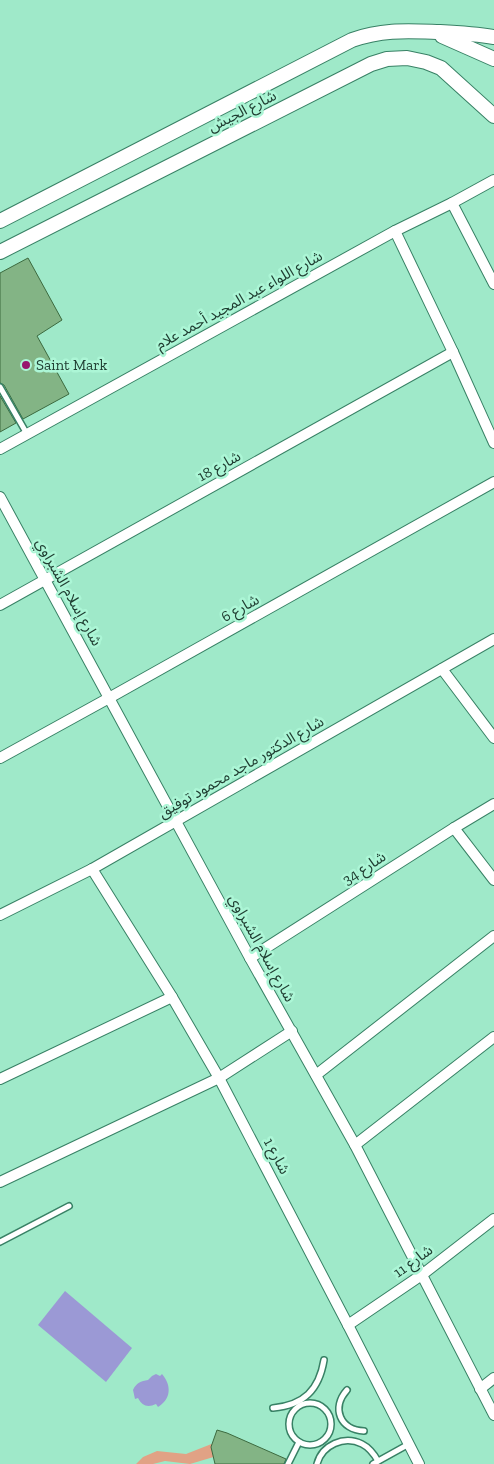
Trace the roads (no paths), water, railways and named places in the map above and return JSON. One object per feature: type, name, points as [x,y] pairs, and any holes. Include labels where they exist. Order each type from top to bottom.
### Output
[{"type":"street","name":"شارع الجيش","points":[[0,220],[352,40],[385,31],[407,30],[494,37]]},
{"type":"street","points":[[433,32],[494,59]]},
{"type":"street","name":"شارع الجيش","points":[[0,252],[372,64],[387,59],[407,58],[426,62],[441,68],[487,102],[494,116]]},
{"type":"street","name":"شارع اللواء عبد المجيد أحمد علام","points":[[0,449],[396,231],[494,180]]},
{"type":"street","points":[[452,203],[494,284]]},
{"type":"street","points":[[396,231],[494,443]]},
{"type":"street","name":"شارع 18","points":[[0,605],[453,352]]},
{"type":"street","name":"شارع 6","points":[[0,758],[494,482]]},
{"type":"street","name":"شارع إسلام الشبراوي","points":[[0,497],[250,958],[355,1145],[494,1415]]},
{"type":"street","name":"شارع الدكتور ماجد محمود توفيق","points":[[0,915],[92,870],[494,639]]},
{"type":"street","points":[[442,669],[494,738]]},
{"type":"street","name":"شارع 34","points":[[250,958],[494,804]]},
{"type":"street","points":[[454,828],[494,880]]},
{"type":"street","name":"شارع 1","points":[[92,870],[172,997],[219,1078],[419,1464]]},
{"type":"street","points":[[316,1075],[494,936]]},
{"type":"street","points":[[0,1079],[172,997]]},
{"type":"street","points":[[0,1182],[219,1078],[292,1031]]},
{"type":"street","points":[[355,1145],[494,1037]]},
{"type":"street","name":"شارع 11","points":[[348,1325],[423,1274],[494,1219]]},
{"type":"street","points":[[480,1389],[494,1378]]},
{"type":"lane","points":[[0,387],[27,434]]},
{"type":"lane","points":[[0,1242],[69,1206]]},
{"type":"lane","points":[[273,1408],[286,1407],[298,1404],[310,1402],[320,1405],[328,1413],[332,1424],[329,1434],[322,1442],[310,1445],[299,1442],[292,1434],[289,1424],[292,1413],[298,1404],[316,1385],[322,1373],[324,1360]]},
{"type":"lane","points":[[347,1390],[340,1400],[339,1413],[341,1419],[351,1428],[364,1431]]},
{"type":"lane","points":[[332,1424],[341,1419]]},
{"type":"lane","points":[[317,1464],[318,1458],[336,1442],[349,1440],[361,1443],[371,1451],[376,1463],[409,1444]]},
{"type":"lane","points":[[288,1464],[299,1442]]},
{"type":"lane","points":[[322,1442],[326,1449]]},
{"type":"water","points":[[65,1291],[132,1348],[106,1382],[38,1325]]},
{"type":"water","points":[[156,1374],[160,1376],[162,1374],[165,1379],[169,1388],[168,1396],[158,1407],[156,1404],[146,1406],[138,1398],[135,1399],[133,1390],[139,1383],[148,1380]]},
{"type":"place","name":"Saint Mark","points":[[26,365]]}]
